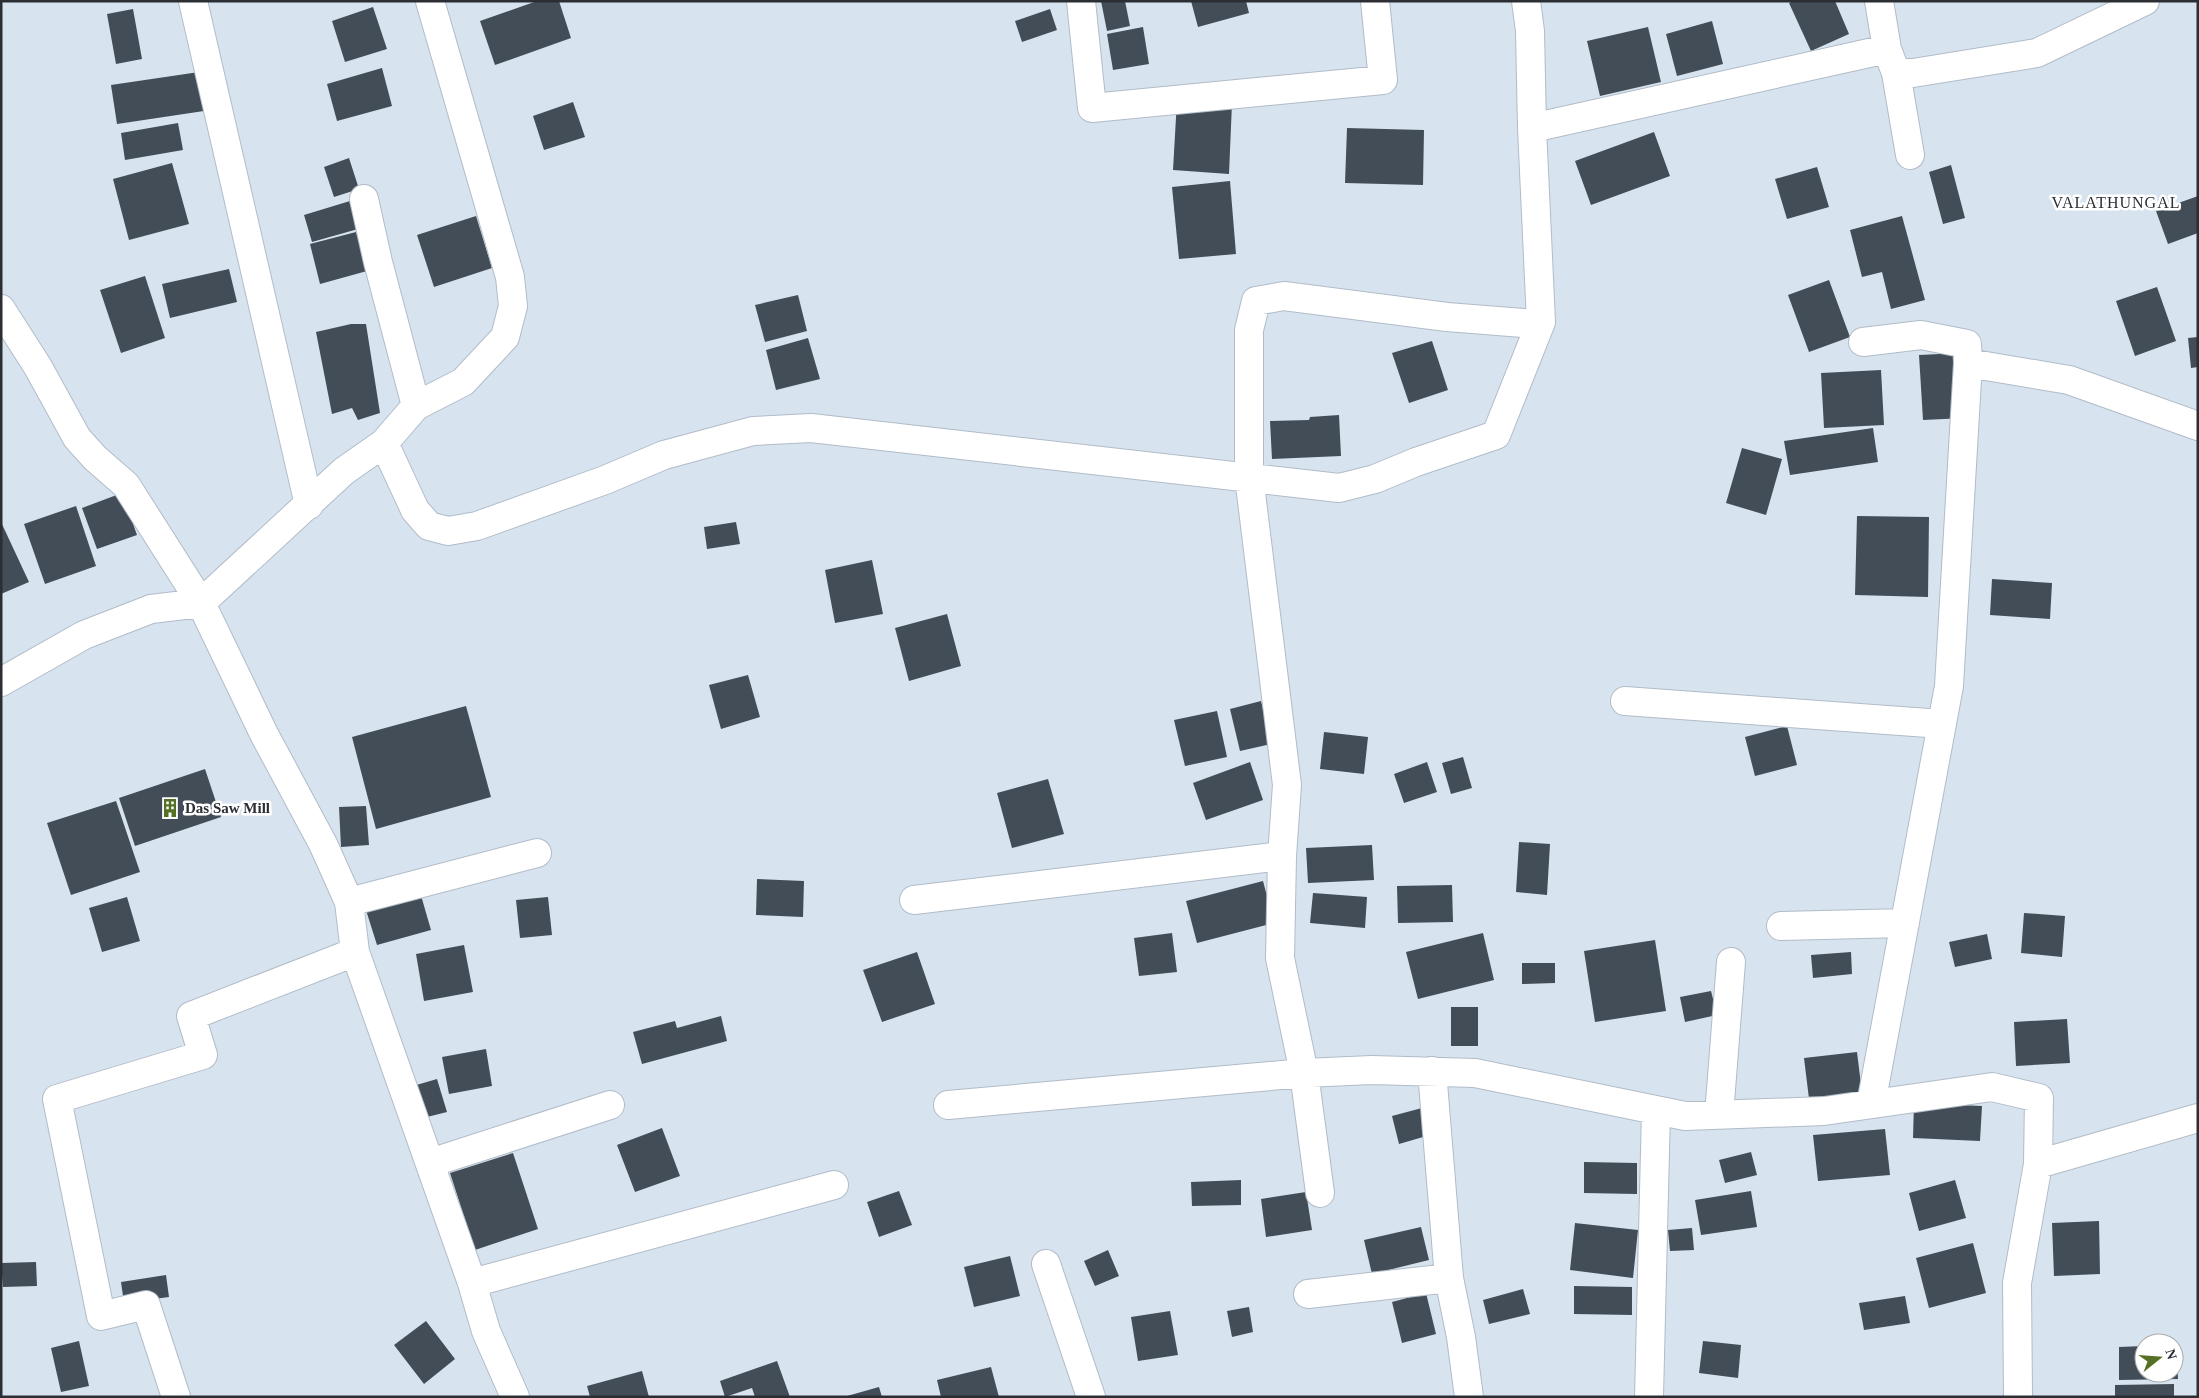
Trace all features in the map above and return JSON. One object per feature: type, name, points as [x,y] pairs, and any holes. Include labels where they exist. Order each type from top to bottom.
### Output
[{"type":"street","points":[[193,1],[309,505]]},
{"type":"street","points":[[1,682],[84,636],[151,609],[201,603],[344,471],[384,443],[416,406],[463,382],[505,337],[513,306],[510,277],[430,1]]},
{"type":"street","points":[[1081,1],[1092,108],[1383,80],[1375,1]]},
{"type":"street","points":[[384,443],[415,510],[429,526],[448,531],[477,526],[605,480],[664,455],[753,431],[811,428],[1339,488],[1376,479],[1416,462],[1496,435],[1542,322],[1532,128],[1530,31],[1526,1]]},
{"type":"street","points":[[1878,1],[1910,155]]},
{"type":"street","points":[[1532,128],[1891,61],[1913,73],[2037,53],[2145,1]]},
{"type":"street","points":[[364,199],[378,262],[416,406]]},
{"type":"street","points":[[1320,1193],[1304,1073],[1280,958],[1282,856],[1287,785],[1250,477],[1250,330],[1256,301],[1284,296],[1446,317],[1523,323],[1542,322]]},
{"type":"street","points":[[1,309],[38,367],[77,438],[95,458],[126,485],[201,603],[264,734],[324,844],[349,902],[355,952],[472,1282],[486,1331],[515,1397]]},
{"type":"street","points":[[1863,342],[1921,336],[1952,341],[1966,344],[1968,363],[1949,686],[1871,1104]]},
{"type":"street","points":[[1968,363],[2069,380],[2198,426]]},
{"type":"street","points":[[1625,701],[1942,724]]},
{"type":"street","points":[[349,902],[537,853]]},
{"type":"street","points":[[914,900],[1282,856]]},
{"type":"street","points":[[1781,926],[1905,923]]},
{"type":"street","points":[[176,1397],[146,1305],[100,1316],[57,1099],[203,1055],[192,1016],[355,952]]},
{"type":"street","points":[[1719,1115],[1731,962]]},
{"type":"street","points":[[948,1105],[1304,1073],[1372,1070],[1475,1073],[1685,1116],[1824,1111],[1992,1087],[2039,1098],[2038,1164],[2017,1283],[2018,1397]]},
{"type":"street","points":[[1432,1071],[1449,1278],[1461,1337],[1469,1397]]},
{"type":"street","points":[[430,1163],[610,1105]]},
{"type":"street","points":[[1649,1397],[1656,1110]]},
{"type":"street","points":[[2038,1164],[2198,1118]]},
{"type":"street","points":[[472,1282],[834,1185]]},
{"type":"street","points":[[1046,1264],[1091,1397]]},
{"type":"street","points":[[1308,1294],[1449,1278]]},
{"type":"building","points":[[537,1],[559,1],[571,38],[495,65],[480,21]]},
{"type":"building","points":[[1101,1],[1125,1],[1130,26],[1107,31]]},
{"type":"building","points":[[1191,1],[1246,1],[1249,13],[1198,27]]},
{"type":"building","points":[[1793,1],[1835,1],[1849,34],[1811,51],[1789,3]]},
{"type":"building","points":[[373,7],[387,49],[345,62],[332,21]]},
{"type":"building","points":[[133,9],[142,59],[116,64],[107,14]]},
{"type":"building","points":[[1050,9],[1057,30],[1022,42],[1015,21]]},
{"type":"building","points":[[1712,21],[1723,64],[1677,76],[1666,34]]},
{"type":"building","points":[[1143,27],[1149,64],[1113,70],[1107,34]]},
{"type":"building","points":[[1648,27],[1661,82],[1600,96],[1587,41]]},
{"type":"building","points":[[382,68],[392,106],[337,121],[327,84]]},
{"type":"building","points":[[199,72],[204,111],[117,124],[111,85]]},
{"type":"building","points":[[1177,100],[1232,103],[1229,174],[1173,170]]},
{"type":"building","points":[[573,102],[585,137],[544,150],[533,116]]},
{"type":"building","points":[[178,123],[183,150],[125,160],[121,133]]},
{"type":"building","points":[[1347,128],[1424,130],[1423,185],[1345,183]]},
{"type":"building","points":[[1654,132],[1670,176],[1591,205],[1575,161]]},
{"type":"building","points":[[349,158],[359,189],[334,197],[324,167]]},
{"type":"building","points":[[172,163],[189,224],[129,240],[113,179]]},
{"type":"building","points":[[1951,165],[1965,218],[1943,224],[1929,172]]},
{"type":"building","points":[[1817,167],[1829,207],[1787,219],[1775,179]]},
{"type":"building","points":[[1230,181],[1236,254],[1179,259],[1172,187]]},
{"type":"building","points":[[2198,196],[2198,233],[2168,244],[2156,211]]},
{"type":"building","points":[[350,201],[358,229],[312,242],[304,215]]},
{"type":"building","points":[[476,216],[492,268],[434,287],[417,235]]},
{"type":"building","points":[[1902,216],[1925,300],[1891,309],[1882,272],[1862,277],[1850,230]]},
{"type":"building","points":[[356,232],[367,271],[320,284],[310,244]]},
{"type":"building","points":[[229,269],[237,302],[170,318],[162,284]]},
{"type":"building","points":[[145,276],[165,338],[121,353],[100,290]]},
{"type":"building","points":[[1829,280],[1850,337],[1809,352],[1788,295]]},
{"type":"building","points":[[2157,287],[2176,341],[2135,356],[2116,301]]},
{"type":"building","points":[[798,295],[807,331],[765,342],[755,305]]},
{"type":"building","points":[[351,324],[366,324],[380,413],[358,420],[352,408],[332,414],[316,332]]},
{"type":"building","points":[[2198,337],[2198,367],[2191,368],[2188,338]]},
{"type":"building","points":[[808,338],[820,379],[776,390],[766,350]]},
{"type":"building","points":[[1432,341],[1448,390],[1409,403],[1392,353]]},
{"type":"building","points":[[1961,353],[1965,418],[1923,420],[1919,355]]},
{"type":"building","points":[[1881,370],[1884,425],[1824,428],[1821,373]]},
{"type":"building","points":[[1339,415],[1341,456],[1272,459],[1270,421],[1309,420],[1310,417]]},
{"type":"building","points":[[1873,428],[1878,462],[1790,475],[1784,441]]},
{"type":"building","points":[[1742,448],[1782,459],[1766,515],[1726,503]]},
{"type":"building","points":[[122,493],[137,535],[97,549],[82,508]]},
{"type":"building","points":[[76,506],[96,566],[45,584],[24,524]]},
{"type":"building","points":[[1857,516],[1929,517],[1928,597],[1855,595]]},
{"type":"building","points":[[1,522],[29,582],[1,594]]},
{"type":"building","points":[[736,522],[740,544],[707,549],[704,527]]},
{"type":"building","points":[[872,560],[883,614],[835,623],[825,570]]},
{"type":"building","points":[[1992,579],[2052,583],[2050,619],[1990,615]]},
{"type":"building","points":[[947,614],[961,666],[909,681],[895,628]]},
{"type":"building","points":[[748,675],[760,717],[721,729],[709,685]]},
{"type":"building","points":[[1261,701],[1271,744],[1240,751],[1230,709]]},
{"type":"building","points":[[466,706],[491,797],[376,829],[352,737]]},
{"type":"building","points":[[1217,711],[1227,757],[1185,766],[1174,720]]},
{"type":"building","points":[[1787,726],[1797,765],[1755,776],[1745,737]]},
{"type":"building","points":[[1324,732],[1368,737],[1364,774],[1320,769]]},
{"type":"building","points":[[1463,757],[1472,788],[1451,794],[1442,763]]},
{"type":"building","points":[[1250,762],[1263,800],[1206,820],[1193,783]]},
{"type":"building","points":[[1427,762],[1437,792],[1404,803],[1394,774]]},
{"type":"building","name":"Das Saw Mill","points":[[205,769],[221,817],[135,846],[119,798]]},
{"type":"building","points":[[1048,779],[1064,834],[1012,848],[997,793]]},
{"type":"building","points":[[116,801],[140,872],[71,895],[47,823]]},
{"type":"building","points":[[366,806],[369,845],[341,847],[339,807]]},
{"type":"building","points":[[1519,842],[1550,844],[1547,895],[1516,892]]},
{"type":"building","points":[[1372,845],[1374,880],[1308,883],[1306,848]]},
{"type":"building","points":[[757,879],[804,881],[803,917],[756,915]]},
{"type":"building","points":[[1263,881],[1274,923],[1197,943],[1186,901]]},
{"type":"building","points":[[1452,885],[1453,922],[1398,923],[1397,886]]},
{"type":"building","points":[[420,892],[431,930],[377,945],[365,907]]},
{"type":"building","points":[[1313,893],[1367,897],[1365,928],[1310,923]]},
{"type":"building","points":[[127,897],[140,941],[102,952],[89,908]]},
{"type":"building","points":[[548,897],[552,935],[520,938],[516,900]]},
{"type":"building","points":[[2024,913],[2065,916],[2062,957],[2021,953]]},
{"type":"building","points":[[1172,933],[1177,972],[1139,976],[1134,938]]},
{"type":"building","points":[[1483,933],[1494,980],[1418,999],[1406,952]]},
{"type":"building","points":[[1987,934],[1992,959],[1955,967],[1949,942]]},
{"type":"building","points":[[1655,940],[1666,1011],[1595,1022],[1584,951]]},
{"type":"building","points":[[464,945],[473,992],[424,1001],[416,954]]},
{"type":"building","points":[[917,952],[935,1004],[882,1022],[863,970]]},
{"type":"building","points":[[1851,952],[1852,974],[1813,978],[1811,955]]},
{"type":"building","points":[[1522,963],[1555,963],[1555,983],[1522,984]]},
{"type":"building","points":[[1711,991],[1717,1015],[1685,1022],[1680,997]]},
{"type":"building","points":[[1451,1007],[1478,1007],[1478,1046],[1451,1046]]},
{"type":"building","points":[[721,1016],[727,1041],[642,1064],[633,1032],[675,1021],[677,1028]]},
{"type":"building","points":[[2067,1019],[2070,1063],[2016,1066],[2014,1022]]},
{"type":"building","points":[[486,1049],[492,1086],[449,1094],[442,1057]]},
{"type":"building","points":[[1857,1052],[1863,1101],[1810,1107],[1804,1058]]},
{"type":"building","points":[[437,1079],[447,1112],[423,1118],[413,1086]]},
{"type":"building","points":[[1914,1103],[1982,1106],[1980,1141],[1913,1138]]},
{"type":"building","points":[[1422,1108],[1430,1135],[1399,1144],[1392,1116]]},
{"type":"building","points":[[662,1128],[680,1176],[635,1192],[617,1145]]},
{"type":"building","points":[[1885,1129],[1890,1175],[1818,1181],[1813,1135]]},
{"type":"building","points":[[1751,1152],[1757,1175],[1725,1183],[1719,1160]]},
{"type":"building","points":[[513,1153],[538,1229],[475,1250],[450,1173]]},
{"type":"building","points":[[1584,1162],[1637,1163],[1637,1194],[1584,1193]]},
{"type":"building","points":[[1241,1180],[1241,1205],[1192,1206],[1191,1182]]},
{"type":"building","points":[[1955,1180],[1966,1218],[1919,1231],[1909,1193]]},
{"type":"building","points":[[899,1191],[912,1225],[879,1237],[867,1202]]},
{"type":"building","points":[[1751,1191],[1757,1227],[1701,1235],[1695,1200]]},
{"type":"building","points":[[1306,1192],[1312,1230],[1266,1237],[1261,1199]]},
{"type":"building","points":[[2099,1221],[2100,1274],[2054,1276],[2052,1223]]},
{"type":"building","points":[[1575,1223],[1638,1230],[1633,1278],[1570,1270]]},
{"type":"building","points":[[1421,1227],[1429,1260],[1372,1274],[1364,1240]]},
{"type":"building","points":[[1692,1228],[1694,1250],[1670,1251],[1668,1230]]},
{"type":"building","points":[[1973,1243],[1986,1293],[1929,1308],[1916,1258]]},
{"type":"building","points":[[1108,1250],[1119,1276],[1095,1286],[1084,1261]]},
{"type":"building","points":[[1010,1256],[1020,1296],[974,1307],[964,1267]]},
{"type":"building","points":[[36,1262],[37,1286],[3,1287],[1,1263]]},
{"type":"building","points":[[166,1275],[169,1297],[124,1303],[121,1282]]},
{"type":"building","points":[[1574,1286],[1632,1287],[1632,1315],[1574,1314]]},
{"type":"building","points":[[1523,1289],[1530,1314],[1489,1324],[1483,1300]]},
{"type":"building","points":[[1426,1293],[1436,1334],[1402,1343],[1392,1302]]},
{"type":"building","points":[[1905,1296],[1910,1323],[1864,1330],[1859,1303]]},
{"type":"building","points":[[1249,1307],[1253,1332],[1232,1337],[1227,1311]]},
{"type":"building","points":[[1170,1311],[1178,1355],[1138,1361],[1131,1317]]},
{"type":"building","points":[[426,1321],[455,1359],[424,1384],[394,1345]]},
{"type":"building","points":[[79,1341],[89,1386],[61,1392],[51,1348]]},
{"type":"building","points":[[1703,1341],[1741,1345],[1738,1378],[1699,1373]]},
{"type":"building","points":[[2134,1346],[2134,1380],[2119,1380],[2119,1347]]},
{"type":"building","points":[[777,1361],[790,1397],[755,1397],[752,1388],[725,1397],[720,1381]]},
{"type":"building","points":[[991,1367],[999,1397],[941,1397],[937,1380]]},
{"type":"building","points":[[642,1371],[649,1397],[590,1397],[587,1386]]},
{"type":"building","points":[[2174,1384],[2174,1397],[2115,1397],[2115,1385]]},
{"type":"building","points":[[879,1387],[882,1397],[847,1397],[847,1396]]},
{"type":"place","name":"Das Saw Mill","points":[[170,808]]},
{"type":"district","name":"VALATHUNGAL","points":[[2116,202]]}]
